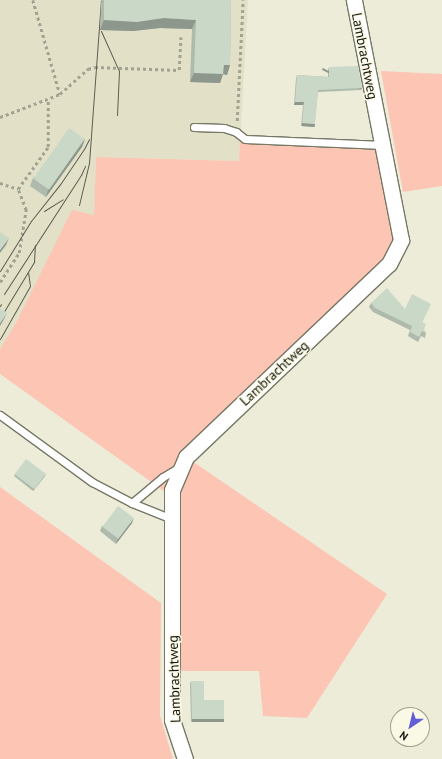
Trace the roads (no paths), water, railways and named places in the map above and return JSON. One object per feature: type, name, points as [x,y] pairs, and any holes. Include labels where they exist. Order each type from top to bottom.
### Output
[{"type":"street","name":"Lambrachtweg","points":[[185,759],[172,720],[172,490],[186,457],[389,264],[401,240],[354,0]]},
{"type":"lane","points":[[194,126],[224,128],[236,132],[245,139],[382,145]]},
{"type":"lane","points":[[0,415],[77,473],[132,503],[172,519]]},
{"type":"lane","points":[[132,503],[163,477],[182,466]]},
{"type":"tram line","points":[[79,205],[89,163],[101,0]]},
{"type":"tram line","points":[[101,31],[119,71],[117,115]]},
{"type":"tram line","points":[[0,271],[31,221],[61,183],[89,139]]},
{"type":"tram line","points":[[4,294],[81,175],[85,166]]},
{"type":"tram line","points":[[44,211],[63,199]]},
{"type":"tram line","points":[[0,318],[34,262],[35,245]]},
{"type":"tram line","points":[[0,339],[30,286],[28,272]]}]
